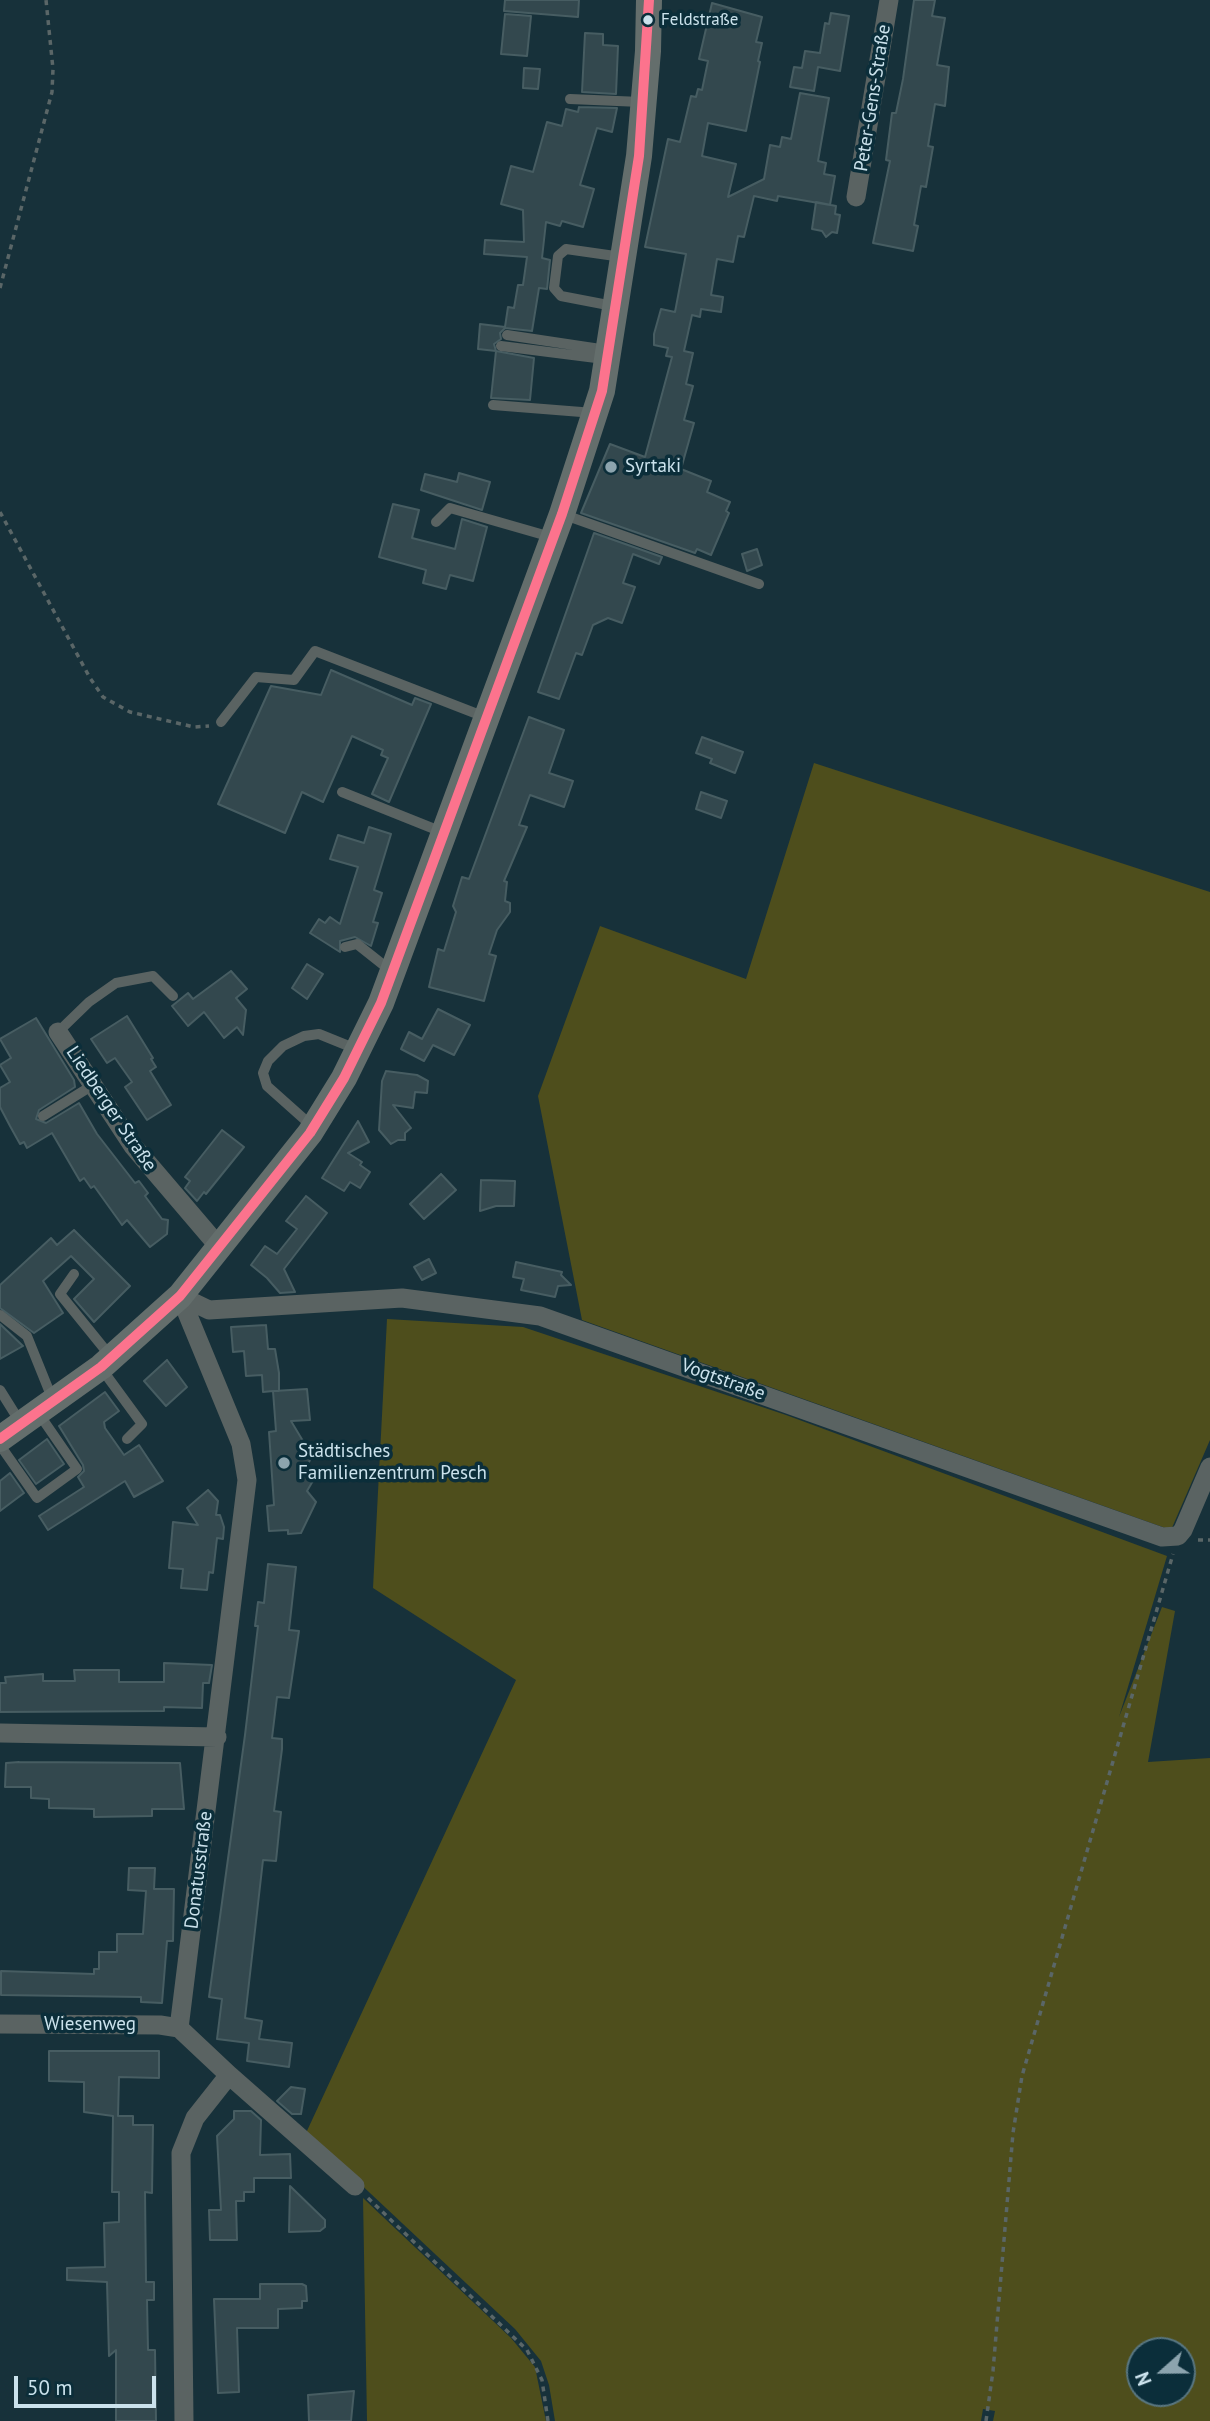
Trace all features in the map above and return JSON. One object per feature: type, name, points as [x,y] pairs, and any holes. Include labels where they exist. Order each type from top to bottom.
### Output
[{"type":"main road","points":[[29,1420],[106,1363],[180,1296],[220,1248],[313,1127],[358,1051],[393,972],[596,413],[609,355],[625,257],[645,102],[649,0]]},
{"type":"street","name":"Peter-Gens-Straße","points":[[856,197],[889,0]]},
{"type":"street","name":"Liedberger Straße","points":[[58,1032],[143,1160],[220,1248]]},
{"type":"street","name":"Vogtstraße","points":[[180,1296],[209,1310],[402,1298],[540,1315],[1157,1536],[1178,1536]]},
{"type":"street","name":"Donatusstraße","points":[[179,2028],[216,1737],[246,1468],[240,1444],[180,1296]]},
{"type":"street","points":[[1178,1536],[1210,1466]]},
{"type":"street","points":[[0,1733],[216,1737]]},
{"type":"street","name":"Wiesenweg","points":[[0,2024],[160,2025],[179,2028]]},
{"type":"street","points":[[179,2028],[355,2186]]},
{"type":"street","points":[[184,2421],[181,2153],[192,2122],[229,2075]]},
{"type":"lane","points":[[570,99],[645,102]]},
{"type":"lane","points":[[617,307],[561,296],[554,288],[558,256],[566,249],[625,257]]},
{"type":"lane","points":[[507,335],[609,355]]},
{"type":"lane","points":[[501,346],[609,355]]},
{"type":"lane","points":[[493,405],[596,413]]},
{"type":"lane","points":[[436,523],[450,508],[557,526],[759,584]]},
{"type":"lane","points":[[221,722],[256,677],[294,680],[314,651],[486,717]]},
{"type":"lane","points":[[342,792],[445,833]]},
{"type":"lane","points":[[345,947],[356,944],[393,972]]},
{"type":"lane","points":[[58,1032],[89,1002],[116,983],[153,976],[173,996]]},
{"type":"lane","points":[[313,1127],[267,1086],[263,1073],[268,1061],[283,1046],[304,1036],[320,1034],[358,1051]]},
{"type":"lane","points":[[43,1116],[93,1085]]},
{"type":"lane","points":[[74,1275],[60,1294],[142,1424],[127,1439]]},
{"type":"lane","points":[[0,1315],[27,1336],[29,1420]]},
{"type":"lane","points":[[0,1390],[77,1469],[37,1497],[0,1445]]},
{"type":"path","points":[[0,288],[53,84],[46,0]]},
{"type":"path","points":[[0,512],[90,678],[103,697],[126,711],[194,727],[208,727],[221,722]]},
{"type":"path","points":[[986,2421],[993,2371],[1013,2133],[1022,2076],[1178,1536]]},
{"type":"path","points":[[355,2186],[527,2350],[540,2372],[548,2421]]},
{"type":"shaded area","points":[[814,763],[1210,892],[1210,1440],[1171,1530],[582,1320],[538,1096],[600,926],[746,979]]},
{"type":"shaded area","points":[[387,1319],[523,1327],[786,1415],[1167,1556],[1119,1717],[1162,1607],[1175,1611],[1148,1762],[1210,1758],[1210,2421],[993,2421],[995,2411],[983,2409],[981,2421],[555,2421],[549,2385],[541,2361],[515,2329],[306,2133],[516,1680],[373,1588]]},
{"type":"shaded area","points":[[363,2198],[511,2338],[535,2367],[546,2421],[367,2421]]},
{"type":"building","points":[[505,0],[579,0],[578,17],[504,11]]},
{"type":"building","points":[[914,0],[935,0],[932,16],[945,18],[937,65],[949,67],[945,106],[935,104],[928,146],[933,147],[926,187],[921,186],[914,225],[918,226],[913,251],[873,243],[890,161],[886,160],[892,113],[896,113],[903,79]]},
{"type":"building","points":[[712,3],[762,17],[756,42],[762,43],[760,62],[746,131],[708,123],[702,156],[736,164],[728,197],[764,179],[770,145],[780,147],[782,137],[791,139],[800,93],[829,98],[818,161],[826,163],[824,174],[835,176],[830,205],[778,196],[777,201],[754,196],[744,237],[738,236],[733,262],[717,259],[711,295],[723,297],[721,312],[701,309],[700,317],[692,315],[684,351],[693,353],[686,384],[693,386],[684,420],[694,423],[681,469],[711,481],[707,492],[730,502],[726,511],[729,513],[711,555],[697,549],[695,553],[581,513],[610,444],[645,457],[672,357],[666,356],[668,348],[654,345],[654,334],[661,309],[675,312],[686,254],[645,247],[668,139],[680,142],[691,96],[696,97],[698,89],[702,90],[708,61],[699,59]]},
{"type":"building","points":[[831,13],[849,16],[840,71],[818,67],[814,91],[790,87],[794,67],[802,68],[805,51],[820,53],[825,23],[829,24]]},
{"type":"building","points":[[505,14],[531,16],[527,56],[501,54]]},
{"type":"building","points":[[585,33],[603,34],[603,45],[618,46],[616,94],[582,92]]},
{"type":"building","points":[[524,68],[540,69],[538,89],[523,88]]},
{"type":"building","points":[[579,107],[617,108],[612,132],[597,128],[580,185],[594,189],[583,227],[562,221],[560,226],[546,222],[542,258],[550,260],[547,289],[539,288],[532,331],[505,328],[500,333],[501,339],[494,344],[496,351],[478,349],[480,324],[505,327],[508,307],[514,308],[518,285],[523,285],[527,257],[484,254],[485,240],[524,242],[523,210],[501,204],[511,166],[533,172],[547,122],[562,126],[566,109],[578,112]]},
{"type":"building","points":[[816,202],[836,206],[835,214],[840,215],[837,233],[832,232],[826,237],[822,231],[812,229]]},
{"type":"building","points":[[496,351],[534,358],[530,400],[491,398]]},
{"type":"building","points":[[459,473],[490,482],[482,510],[421,490],[425,474],[457,482]]},
{"type":"building","points":[[393,504],[419,510],[412,538],[455,549],[462,519],[487,527],[473,581],[450,575],[446,589],[423,583],[426,570],[379,557]]},
{"type":"building","points":[[594,533],[662,557],[659,564],[633,554],[623,583],[635,587],[622,623],[608,618],[593,625],[582,655],[576,653],[559,699],[538,692]]},
{"type":"building","points":[[757,549],[762,565],[747,571],[742,554]]},
{"type":"building","points":[[331,670],[412,705],[415,698],[431,704],[389,802],[372,794],[388,758],[381,755],[383,750],[352,736],[323,802],[302,792],[285,833],[218,804],[271,686],[321,695]]},
{"type":"building","points":[[529,717],[564,730],[549,773],[573,781],[564,807],[530,795],[519,825],[527,827],[504,881],[507,882],[505,901],[510,903],[510,912],[497,930],[489,954],[496,956],[484,1001],[429,987],[438,949],[444,951],[456,912],[453,906],[462,877],[469,879]]},
{"type":"building","points":[[702,737],[743,752],[735,773],[710,763],[712,759],[696,753]]},
{"type":"building","points":[[701,792],[727,801],[721,818],[696,809]]},
{"type":"building","points":[[369,827],[391,834],[374,890],[382,893],[373,922],[378,923],[371,946],[355,937],[340,941],[340,952],[310,933],[319,919],[325,923],[330,917],[340,924],[358,867],[330,859],[338,835],[364,843]]},
{"type":"building","points":[[307,964],[323,974],[307,999],[292,988]]},
{"type":"building","points":[[231,971],[247,989],[236,998],[246,1010],[243,1035],[237,1027],[224,1038],[204,1012],[188,1026],[172,1006],[188,993],[193,999]]},
{"type":"building","points":[[438,1009],[470,1025],[454,1055],[433,1045],[424,1061],[401,1049],[409,1032],[422,1039]]},
{"type":"building","points":[[127,1016],[153,1058],[151,1059],[156,1067],[150,1071],[171,1105],[147,1120],[125,1087],[132,1082],[115,1058],[107,1063],[91,1039]]},
{"type":"building","points":[[36,1018],[74,1080],[75,1087],[39,1110],[36,1119],[46,1123],[79,1103],[97,1134],[135,1183],[139,1181],[148,1193],[145,1196],[162,1219],[168,1220],[167,1234],[150,1247],[127,1220],[122,1225],[94,1186],[91,1188],[84,1178],[80,1181],[52,1133],[27,1148],[24,1142],[20,1144],[0,1107],[0,1088],[10,1082],[0,1065],[11,1058],[0,1039]]},
{"type":"building","points":[[386,1071],[417,1075],[428,1081],[427,1093],[415,1092],[413,1108],[393,1105],[411,1128],[405,1133],[405,1140],[391,1144],[379,1130],[382,1081]]},
{"type":"building","points":[[358,1121],[369,1142],[348,1153],[362,1162],[360,1165],[370,1172],[360,1188],[350,1182],[344,1191],[322,1178]]},
{"type":"building","points":[[222,1130],[244,1147],[206,1194],[204,1192],[197,1201],[185,1188],[190,1181],[185,1177]]},
{"type":"building","points":[[441,1174],[456,1190],[424,1219],[410,1204]]},
{"type":"building","points":[[481,1180],[515,1181],[514,1206],[496,1206],[480,1211]]},
{"type":"building","points":[[306,1196],[327,1213],[284,1269],[295,1292],[280,1293],[251,1265],[265,1246],[277,1254],[297,1229],[286,1221]]},
{"type":"building","points":[[74,1230],[130,1286],[94,1322],[74,1299],[94,1279],[71,1256],[43,1281],[63,1313],[34,1333],[0,1308],[0,1285],[51,1238],[57,1245]]},
{"type":"building","points":[[429,1259],[436,1273],[422,1280],[414,1267]]},
{"type":"building","points":[[516,1262],[562,1272],[561,1275],[571,1285],[558,1286],[555,1297],[521,1290],[524,1279],[513,1277]]},
{"type":"building","points":[[0,1324],[23,1346],[0,1359]]},
{"type":"building","points":[[266,1325],[268,1349],[275,1349],[279,1391],[307,1389],[310,1420],[291,1421],[312,1456],[306,1468],[314,1479],[307,1491],[316,1502],[301,1533],[288,1534],[288,1530],[269,1531],[267,1506],[274,1505],[269,1432],[276,1431],[273,1391],[263,1392],[262,1375],[246,1376],[244,1351],[233,1352],[231,1327]]},
{"type":"building","points":[[167,1360],[187,1387],[166,1406],[144,1381]]},
{"type":"building","points":[[105,1392],[119,1411],[104,1422],[105,1428],[124,1455],[139,1445],[163,1481],[134,1497],[125,1481],[48,1530],[39,1516],[84,1487],[78,1477],[84,1471],[83,1465],[59,1426]]},
{"type":"building","points":[[47,1439],[64,1464],[36,1484],[19,1460]]},
{"type":"building","points":[[10,1473],[24,1493],[0,1511],[0,1481]]},
{"type":"building","points":[[208,1490],[218,1501],[216,1515],[220,1515],[224,1527],[223,1539],[217,1538],[213,1573],[209,1572],[207,1590],[181,1588],[183,1569],[169,1568],[173,1522],[198,1525],[187,1508]]},
{"type":"building","points":[[268,1564],[296,1567],[289,1630],[299,1631],[289,1698],[277,1697],[272,1738],[282,1739],[282,1749],[274,1811],[281,1812],[276,1861],[263,1860],[245,2018],[262,2021],[259,2039],[292,2043],[289,2067],[247,2061],[249,2043],[217,2039],[222,1999],[209,1997],[245,1735],[258,1626],[255,1626],[258,1602],[264,1603]]},
{"type":"building","points":[[164,1663],[212,1665],[209,1683],[203,1683],[202,1708],[164,1707],[164,1711],[0,1712],[0,1683],[6,1683],[5,1677],[43,1674],[43,1681],[75,1681],[74,1670],[119,1670],[119,1682],[164,1682]]},
{"type":"building","points":[[6,1763],[180,1763],[184,1809],[152,1809],[152,1816],[94,1817],[94,1809],[49,1808],[49,1799],[31,1798],[31,1787],[5,1787]]},
{"type":"building","points":[[129,1868],[155,1868],[154,1889],[174,1889],[173,1941],[167,1941],[162,2003],[141,2002],[141,1997],[1,1995],[1,1971],[94,1974],[94,1969],[99,1969],[99,1952],[117,1952],[117,1934],[143,1934],[146,1891],[128,1890]]},
{"type":"building","points":[[49,2051],[159,2051],[159,2078],[119,2077],[118,2116],[133,2116],[133,2125],[153,2125],[152,2193],[145,2192],[146,2282],[154,2282],[154,2300],[147,2300],[148,2350],[155,2350],[156,2421],[116,2421],[116,2350],[109,2356],[107,2282],[67,2280],[67,2268],[105,2267],[104,2223],[119,2222],[119,2192],[112,2192],[113,2116],[84,2112],[84,2082],[49,2081]]},
{"type":"building","points":[[291,2087],[305,2089],[301,2114],[292,2114],[277,2101]]},
{"type":"building","points":[[234,2111],[251,2111],[261,2120],[260,2155],[290,2154],[291,2178],[254,2178],[254,2192],[244,2192],[244,2201],[236,2201],[237,2240],[210,2240],[209,2210],[221,2210],[217,2136],[234,2119]]},
{"type":"building","points":[[290,2186],[325,2220],[325,2227],[320,2231],[289,2232]]},
{"type":"building","points":[[260,2284],[302,2284],[306,2286],[307,2301],[302,2301],[302,2308],[278,2309],[278,2328],[237,2328],[239,2392],[218,2393],[214,2299],[260,2299]]},
{"type":"building","points":[[354,2391],[351,2421],[309,2421],[308,2395]]},
{"type":"transit line","points":[[0,1439],[101,1367],[180,1296],[310,1133],[344,1078],[381,1003],[562,514],[602,391],[639,156],[649,0]]},
{"type":"place","name":"Feldstraße","points":[[648,20]]},
{"type":"place","name":"Syrtaki","points":[[611,467]]},
{"type":"place","name":"Städtisches Familienzentrum Pesch","points":[[284,1463]]}]
